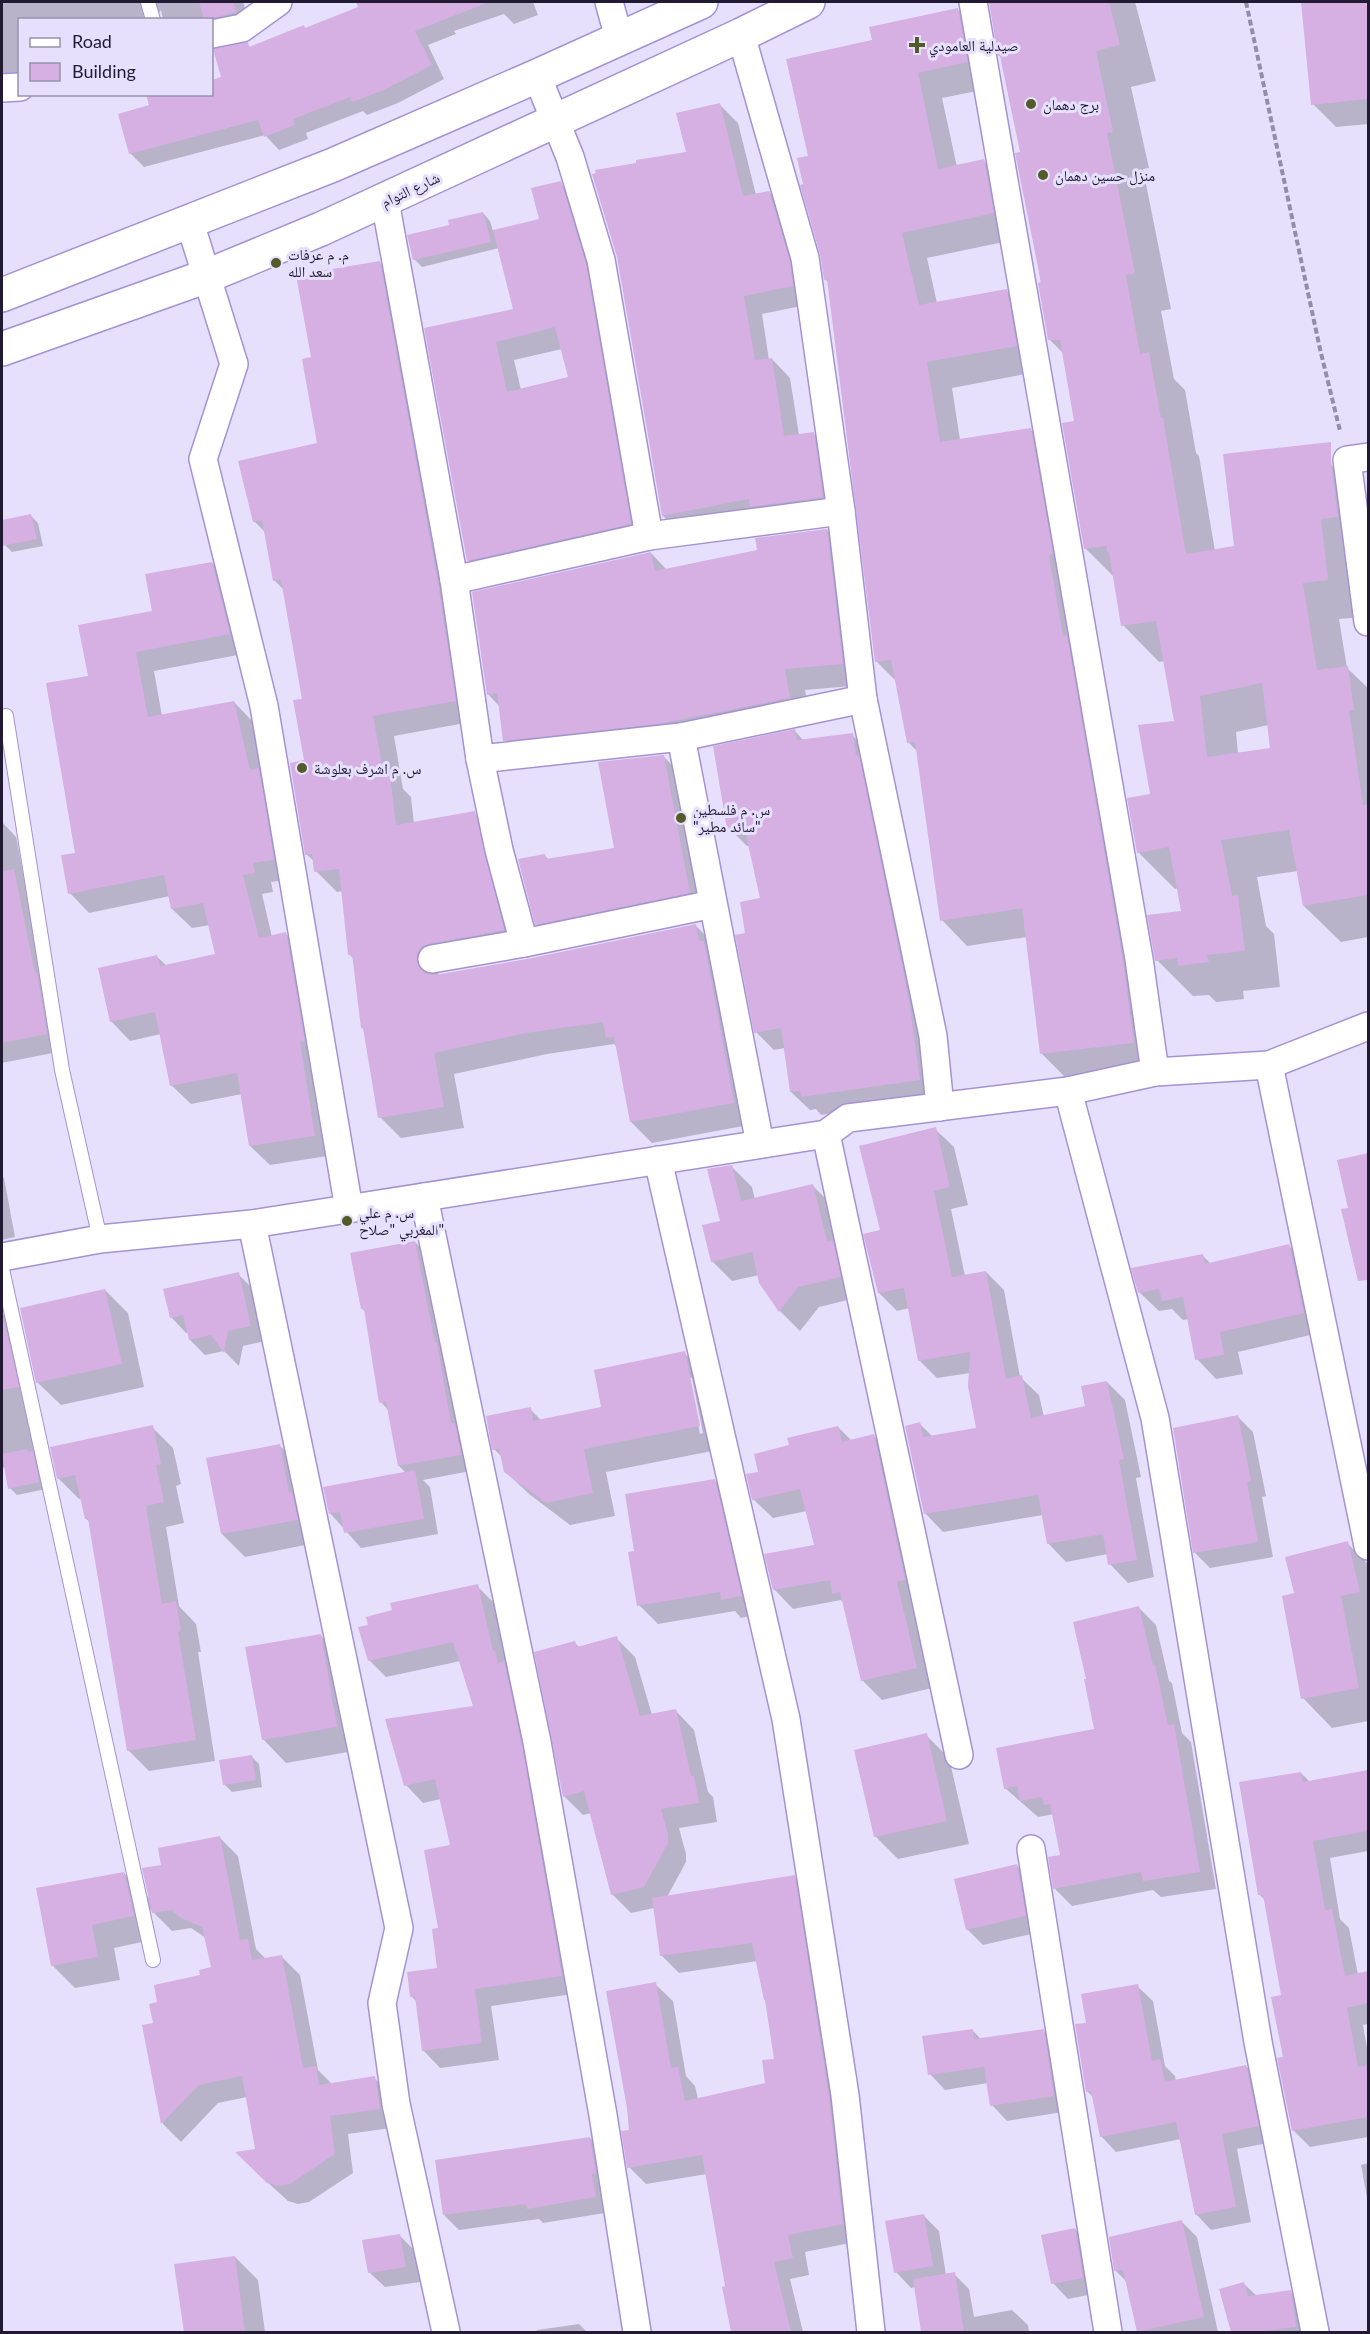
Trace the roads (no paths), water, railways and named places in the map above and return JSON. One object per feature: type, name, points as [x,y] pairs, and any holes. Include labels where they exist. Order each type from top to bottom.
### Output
[{"type":"main road","points":[[2,296],[343,161],[701,2]]},
{"type":"main road","name":"شارع التوام","points":[[2,349],[207,276],[385,201],[808,2]]},
{"type":"street","points":[[213,34],[242,28],[278,2]]},
{"type":"street","points":[[609,2],[619,38]]},
{"type":"street","points":[[973,2],[1139,959],[1155,1072]]},
{"type":"street","points":[[741,35],[805,258],[841,511],[863,699],[933,1036],[940,1107]]},
{"type":"street","points":[[537,76],[570,157],[601,260],[649,536]]},
{"type":"street","points":[[2,88],[18,87]]},
{"type":"street","points":[[385,201],[454,580],[480,759],[499,850],[524,943]]},
{"type":"street","points":[[190,223],[234,364],[203,459],[264,706],[349,1209]]},
{"type":"street","points":[[1358,459],[1368,622]]},
{"type":"street","points":[[454,580],[649,536],[841,511]]},
{"type":"street","points":[[480,759],[681,737],[863,699]]},
{"type":"street","points":[[681,737],[760,1144]]},
{"type":"street","points":[[432,959],[524,943],[713,904]]},
{"type":"street","points":[[2,1257],[100,1239],[252,1224],[826,1134],[848,1118],[1068,1091],[1155,1072],[1269,1065],[1368,1026]]},
{"type":"street","points":[[1269,1065],[1368,1546]]},
{"type":"street","points":[[1068,1091],[1155,1418],[1256,2030],[1315,2332]]},
{"type":"street","points":[[826,1134],[959,1755]]},
{"type":"street","points":[[658,1160],[786,1719],[845,2095],[870,2332]]},
{"type":"street","points":[[424,1197],[537,1742],[603,2115],[637,2332]]},
{"type":"street","points":[[252,1224],[399,1928],[381,2003],[396,2104],[446,2332]]},
{"type":"street","points":[[1031,1850],[1108,2332]]},
{"type":"lane","points":[[148,2],[152,18]]},
{"type":"lane","points":[[6,716],[62,1070],[100,1239]]},
{"type":"lane","points":[[2,1269],[153,1960]]},
{"type":"place","name":"صيدلية العامودي","points":[[917,45]]},
{"type":"place","name":"برج دهمان","points":[[1031,104]]},
{"type":"place","name":"منزل حسين دهمان","points":[[1043,175]]},
{"type":"place","name":"م. م عرفات سعد الله","points":[[276,263]]},
{"type":"place","name":"س. م اشرف بعلوشة","points":[[302,768]]},
{"type":"place","name":"س. م فلسطين \"سائد مطير\"","points":[[681,818]]},
{"type":"place","name":"س. م علي المغربي \"صلاح\"","points":[[347,1221]]}]
